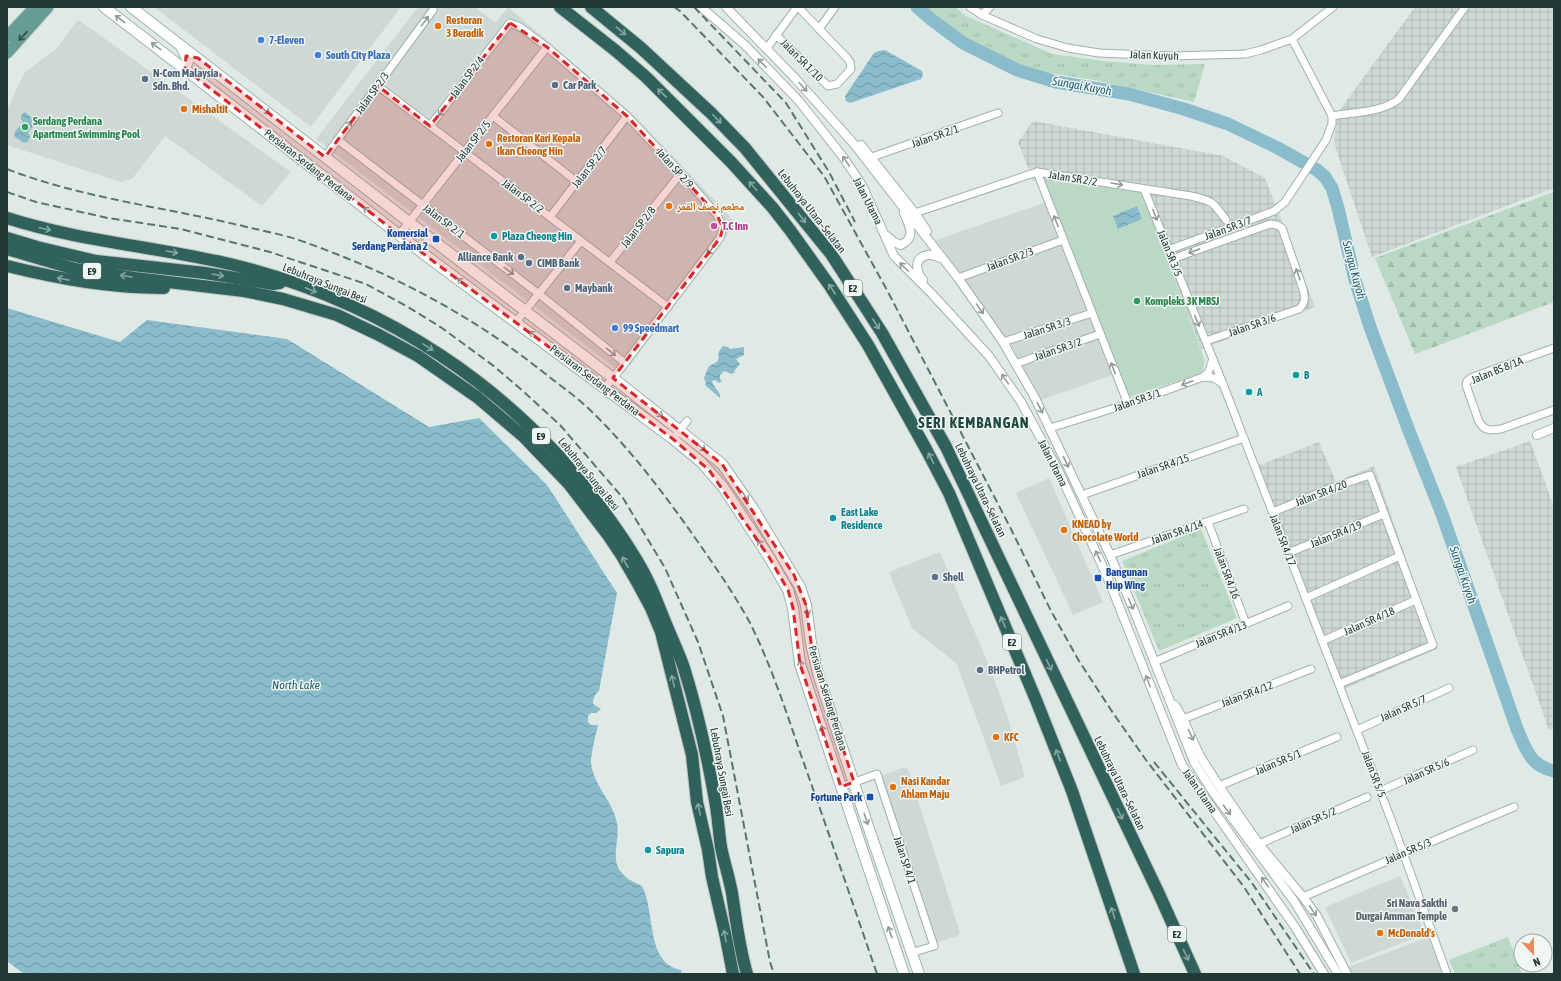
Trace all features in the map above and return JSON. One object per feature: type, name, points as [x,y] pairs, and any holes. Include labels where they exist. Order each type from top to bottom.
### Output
[{"type":"highway","name":"E2","points":[[560,7],[616,51],[646,77],[731,162],[772,207],[790,230],[822,275],[868,345],[949,493],[1030,686],[1072,791],[1134,974]]},
{"type":"highway","name":"Lebuhraya Utara–Selatan","points":[[591,7],[641,48],[712,114],[745,148],[831,254],[882,334],[946,447],[1159,894],[1195,974]]},
{"type":"highway","name":"Lebuhraya Sungai Besi","points":[[7,218],[30,226],[239,266],[291,281],[355,308],[408,334],[487,387],[539,435],[583,484],[617,529],[647,578],[683,665],[698,716],[716,807],[721,846],[732,892],[740,950],[747,974]]},
{"type":"highway","points":[[7,238],[37,247],[96,261],[205,273],[273,284],[291,281]]},
{"type":"highway","name":"Lebuhraya Sungai Besi","points":[[7,249],[75,269],[244,291],[284,299],[337,315],[412,353],[458,384],[518,432],[542,455],[588,508],[622,556],[651,608],[661,632],[692,755],[697,802],[725,933],[732,974]]},
{"type":"highway","points":[[7,266],[82,282],[131,287],[165,288],[179,283]]},
{"type":"main road","points":[[7,37],[35,7]]},
{"type":"main road","points":[[7,53],[48,7]]},
{"type":"main road","points":[[38,18],[53,7]]},
{"type":"main road","name":"Persiaran Serdang Perdana","points":[[104,7],[399,235],[673,439],[701,462],[723,487],[769,557],[788,590],[793,608],[800,664],[904,974]]},
{"type":"main road","name":"Persiaran Serdang Perdana","points":[[132,7],[680,430],[714,457],[732,476],[800,587],[807,610],[813,657],[919,974]]},
{"type":"main road","points":[[178,42],[188,61],[185,69]]},
{"type":"main road","points":[[176,62],[186,56],[198,58]]},
{"type":"main road","points":[[234,86],[233,101],[238,110]]},
{"type":"main road","points":[[305,162],[302,152],[306,142]]},
{"type":"street","name":"Jalan Utama","points":[[701,7],[745,45],[799,101],[843,157],[862,185],[894,256],[990,356],[1021,402],[1059,472],[1107,576],[1182,765],[1296,927],[1324,974]]},
{"type":"street","name":"Jalan Utama","points":[[726,7],[767,48],[842,130],[958,278],[1003,342],[1050,428],[1110,555],[1166,689],[1194,762],[1213,792],[1294,901],[1338,974]]},
{"type":"street","points":[[767,48],[797,7],[818,29],[835,7]]},
{"type":"street","name":"Jalan Kuyuh","points":[[970,7],[982,15],[1038,39],[1068,48],[1099,53],[1172,56],[1245,54],[1292,39],[1333,7]]},
{"type":"street","points":[[982,15],[990,7]]},
{"type":"street","points":[[1292,39],[1332,116],[1382,109],[1399,99],[1465,7]]},
{"type":"street","name":"Jalan SP 2/3","points":[[325,157],[433,10]]},
{"type":"street","name":"Jalan SP 2/9","points":[[504,29],[510,23],[520,27],[547,47],[627,116],[681,173],[717,215],[723,228],[720,238],[605,388]]},
{"type":"street","name":"Jalan SP 2/4","points":[[430,126],[504,29]]},
{"type":"street","name":"Jalan SR 1/10","points":[[776,35],[828,86],[837,84],[851,69],[850,62],[818,29]]},
{"type":"street","name":"Jalan SP 2/5","points":[[399,235],[547,47]]},
{"type":"street","name":"Jalan SP 2/2","points":[[378,86],[668,307]]},
{"type":"street","name":"Jalan SR 2/1","points":[[872,158],[998,113]]},
{"type":"street","points":[[493,116],[577,182]]},
{"type":"street","name":"Jalan SP 2/7","points":[[550,217],[627,116]]},
{"type":"street","name":"Jalan SR 3/7","points":[[1168,250],[1274,212],[1285,202],[1326,140],[1332,124],[1332,116]]},
{"type":"street","points":[[842,130],[858,141],[915,213],[935,243],[941,258]]},
{"type":"street","name":"Jalan SP 2/1","points":[[338,140],[625,363]]},
{"type":"street","points":[[1037,172],[1128,404]]},
{"type":"street","name":"Jalan SR 2/2","points":[[915,213],[1037,172],[1209,200],[1226,220]]},
{"type":"street","name":"Jalan SP 2/8","points":[[610,262],[681,173]]},
{"type":"street","name":"Jalan SR 3/5","points":[[1144,189],[1223,384]]},
{"type":"street","points":[[884,233],[894,242],[901,245],[908,241],[911,236],[910,229],[901,205]]},
{"type":"street","name":"Jalan SR 3/6","points":[[1172,259],[1270,224],[1277,224],[1282,228],[1305,302],[1299,309],[1206,341]]},
{"type":"street","points":[[516,322],[581,240]]},
{"type":"street","name":"Jalan SR 2/3","points":[[958,278],[1063,240]]},
{"type":"street","points":[[932,294],[919,275],[917,263],[922,257],[929,254],[941,258]]},
{"type":"street","name":"Jalan SR 3/3","points":[[1003,342],[1092,313]]},
{"type":"street","name":"Jalan SR 3/2","points":[[1015,364],[1100,334]]},
{"type":"street","name":"Jalan BS 8/1A","points":[[1554,348],[1473,377],[1467,382],[1466,385],[1479,422],[1484,428],[1490,430],[1501,429],[1554,410]]},
{"type":"street","points":[[1203,377],[1208,372],[1213,359]]},
{"type":"street","points":[[1203,377],[1214,378],[1223,384]]},
{"type":"street","name":"Jalan SR 3/1","points":[[1050,428],[1128,404],[1203,377]]},
{"type":"street","name":"Jalan SR 4/17","points":[[1223,384],[1343,695]]},
{"type":"street","points":[[673,439],[687,421]]},
{"type":"street","points":[[1537,435],[1554,428]]},
{"type":"street","name":"Jalan SR 4/15","points":[[1082,494],[1244,438]]},
{"type":"street","name":"Jalan SR 4/20","points":[[1272,512],[1331,488],[1370,475],[1384,514]]},
{"type":"street","name":"Jalan SR 4/14","points":[[1110,555],[1208,522],[1244,508]]},
{"type":"street","points":[[1339,684],[1433,644],[1384,514]]},
{"type":"street","name":"Jalan SR 4/19","points":[[1288,553],[1384,514]]},
{"type":"street","name":"Jalan SR 4/16","points":[[1208,522],[1246,624]]},
{"type":"street","points":[[1306,598],[1400,556]]},
{"type":"street","name":"Jalan SR 4/18","points":[[1322,641],[1416,600]]},
{"type":"street","name":"Jalan SR 4/13","points":[[1154,662],[1288,606]]},
{"type":"street","name":"Jalan SR 4/12","points":[[1184,719],[1311,669]]},
{"type":"street","name":"Jalan SR 5/7","points":[[1357,730],[1449,688]]},
{"type":"street","points":[[1166,689],[1184,719],[1200,756],[1219,786],[1259,844],[1304,897],[1317,916],[1347,974]]},
{"type":"street","name":"Jalan SR 5/5","points":[[1343,695],[1404,853],[1447,974]]},
{"type":"street","name":"Jalan SR 5/1","points":[[1219,786],[1337,737]]},
{"type":"street","name":"Jalan SR 5/6","points":[[1380,791],[1473,750]]},
{"type":"street","name":"Jalan SP 4/1","points":[[854,782],[877,774],[934,946],[911,953]]},
{"type":"street","points":[[841,787],[854,782]]},
{"type":"street","name":"Jalan SR 5/2","points":[[1259,844],[1367,797]]},
{"type":"street","name":"Jalan SR 5/3","points":[[1304,897],[1514,807]]},
{"type":"highlighted area","points":[[510,23],[547,47],[627,116],[717,215],[723,228],[720,238],[613,378],[722,464],[794,575],[806,605],[813,657],[854,782],[841,787],[800,664],[793,608],[788,590],[769,557],[709,470],[673,439],[433,261],[185,69],[186,56],[198,58],[325,157],[378,86],[430,126]]},
{"type":"shaded area","points":[[154,7],[401,7],[311,127]]},
{"type":"shaded area","points":[[418,7],[475,7],[495,23],[508,7],[635,116],[736,223],[623,374],[316,139]]},
{"type":"shaded area","points":[[1415,7],[1554,7],[1554,188],[1372,257],[1334,143],[1337,114]]},
{"type":"shaded area","points":[[77,21],[80,21],[291,172],[263,205],[259,204],[165,136],[132,179],[121,182],[7,145],[7,110],[24,73],[56,49]]},
{"type":"shaded area","points":[[1033,121],[1223,156],[1265,178],[1315,307],[1201,349],[1142,192],[1033,180],[1018,142]]},
{"type":"shaded area","points":[[1052,200],[1118,373],[1041,400],[1011,345],[936,240]]},
{"type":"shaded area","points":[[1530,441],[1554,507],[1554,728],[1549,730],[1456,467]]},
{"type":"shaded area","points":[[1319,442],[1336,482],[1374,466],[1437,649],[1344,689],[1257,466]]},
{"type":"shaded area","points":[[1049,478],[1103,602],[1073,615],[1016,493]]},
{"type":"shaded area","points":[[940,552],[988,663],[1007,715],[1025,777],[1001,786],[957,664],[912,628],[889,572]]},
{"type":"shaded area","points":[[904,767],[908,769],[960,933],[957,936],[936,943],[881,776]]},
{"type":"shaded area","points":[[1400,876],[1425,934],[1351,963],[1325,907]]},
{"type":"shaded area","points":[[1429,937],[1443,972],[1439,974],[1351,974],[1348,967]]},
{"type":"green space","points":[[927,7],[955,7],[966,16],[1052,54],[1103,61],[1153,65],[1205,64],[1194,102],[1094,80],[1043,72],[1008,62],[959,36]]},
{"type":"green space","name":"Kompleks 3K MBSJ","points":[[1045,181],[1142,192],[1205,361],[1202,373],[1129,397]]},
{"type":"green space","points":[[1554,192],[1554,302],[1415,354],[1375,258]]},
{"type":"green space","points":[[1201,529],[1237,618],[1159,651],[1122,561]]},
{"type":"green space","points":[[1508,937],[1513,950],[1513,973],[1522,974],[1455,974],[1449,960]]},
{"type":"water","points":[[885,50],[922,71],[923,75],[921,79],[850,103],[846,101],[845,96],[874,53]]},
{"type":"water","name":"Serdang Perdana Apartment Swimming Pool","points":[[25,112],[36,122],[28,133],[30,136],[28,142],[24,143],[15,137],[14,133],[23,122],[21,115]]},
{"type":"water","points":[[1137,206],[1142,219],[1118,229],[1113,216]]},
{"type":"water","name":"North Lake","points":[[7,308],[120,342],[147,320],[287,339],[429,427],[479,418],[547,485],[617,593],[599,691],[594,696],[593,702],[593,704],[601,709],[596,713],[591,713],[588,716],[588,722],[591,725],[598,725],[591,758],[592,769],[615,815],[618,830],[616,852],[617,865],[620,871],[628,878],[642,886],[649,909],[653,935],[662,958],[670,965],[681,970],[682,974],[24,974],[7,961]]},
{"type":"water","points":[[723,346],[730,349],[744,347],[744,355],[736,359],[740,364],[734,371],[735,372],[732,374],[724,371],[720,375],[720,379],[722,381],[719,383],[715,380],[712,381],[720,398],[705,385],[706,383],[704,378],[709,366],[717,362],[719,357],[718,353]]},
{"type":"waterway","name":"Sungai Kuyoh","points":[[917,7],[963,43],[1017,70],[1056,82],[1129,94],[1184,109],[1228,124],[1276,147],[1317,170],[1325,177],[1332,188],[1355,280],[1370,327],[1442,514],[1517,729],[1526,750],[1534,761],[1546,769],[1554,771]]},
{"type":"railway","points":[[674,7],[680,11],[763,97],[824,176],[888,292],[1011,529],[1051,611],[1079,661],[1146,760],[1244,887],[1300,974]]},
{"type":"railway","points":[[694,7],[786,103],[829,172],[855,222]]},
{"type":"railway","points":[[7,169],[36,179],[97,196],[279,234],[339,255],[402,283],[463,316],[520,355],[588,408],[618,439],[660,489],[686,524],[738,602],[750,623],[765,655],[784,705],[877,974]]},
{"type":"railway","points":[[7,192],[36,202],[108,218],[181,229],[270,252],[366,284],[442,328],[495,367],[560,425],[623,498],[665,568],[698,642],[723,716],[770,962],[774,974]]},
{"type":"railway","points":[[1154,762],[1252,883],[1314,974]]},
{"type":"place","name":"Restoran 3 Beradik","points":[[438,26]]},
{"type":"place","name":"7-Eleven","points":[[261,40]]},
{"type":"place","name":"South City Plaza","points":[[318,55]]},
{"type":"place","name":"N-Com Malaysia Sdn. Bhd.","points":[[145,79]]},
{"type":"place","name":"Car Park","points":[[555,85]]},
{"type":"place","name":"Mishaltit","points":[[184,109]]},
{"type":"place","name":"Serdang Perdana Apartment Swimming Pool","points":[[25,127]]},
{"type":"place","name":"Restoran Kari Kepala Ikan Cheong Hin","points":[[489,144]]},
{"type":"place","name":"مطعم نصف القمر","points":[[669,206]]},
{"type":"place","name":"T.C Inn","points":[[714,226]]},
{"type":"place","name":"Plaza Cheong Hin","points":[[494,236]]},
{"type":"place","name":"Komersial Serdang Perdana 2","points":[[436,239]]},
{"type":"place","name":"Alliance Bank","points":[[521,257]]},
{"type":"place","name":"CIMB Bank","points":[[529,263]]},
{"type":"place","name":"Maybank","points":[[567,288]]},
{"type":"place","name":"Kompleks 3K MBSJ","points":[[1137,301]]},
{"type":"place","name":"99 Speedmart","points":[[615,328]]},
{"type":"place","name":"B","points":[[1296,375]]},
{"type":"place","name":"A","points":[[1249,392]]},
{"type":"place","name":"East Lake Residence","points":[[833,518]]},
{"type":"place","name":"KNEAD by Chocolate World","points":[[1064,530]]},
{"type":"place","name":"Shell","points":[[935,577]]},
{"type":"place","name":"Bangunan Hup Wing","points":[[1098,578]]},
{"type":"place","name":"BHPetrol","points":[[980,670]]},
{"type":"place","name":"KFC","points":[[996,737]]},
{"type":"place","name":"Nasi Kandar Ahlam Maju","points":[[893,787]]},
{"type":"place","name":"Fortune Park","points":[[870,797]]},
{"type":"place","name":"Sapura","points":[[648,850]]},
{"type":"place","name":"Sri Nava Sakthi Durgai Amman Temple","points":[[1455,909]]},
{"type":"place","name":"McDonald's","points":[[1380,933]]},
{"type":"district","name":"SERI KEMBANGAN","points":[[974,422]]}]
